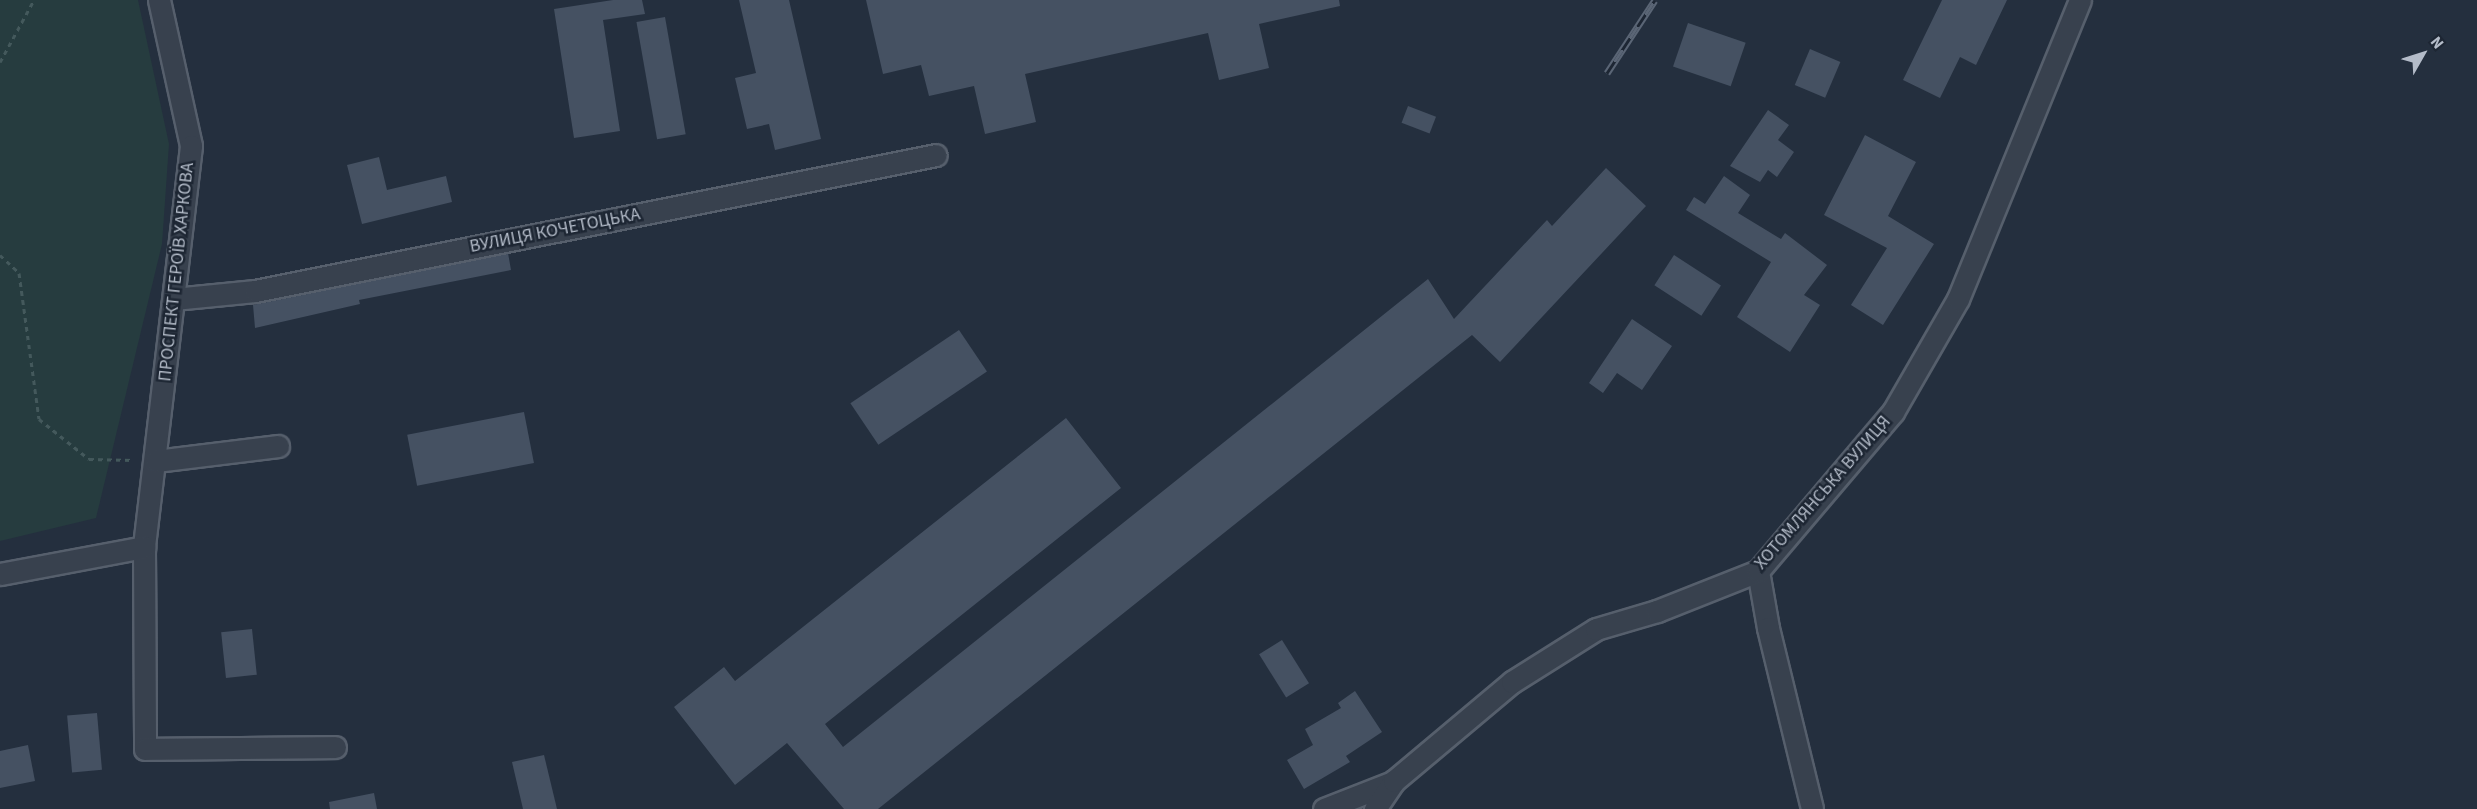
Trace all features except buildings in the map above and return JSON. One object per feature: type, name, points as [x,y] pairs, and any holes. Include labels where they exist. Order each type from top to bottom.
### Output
[{"type":"street","name":"ПРОСПЕКТ ГЕРОЇВ ХАРКОВА","points":[[159,0],[191,146],[156,461],[144,547],[145,749],[335,747]]},
{"type":"street","name":"ХОТОМЛЯНСЬКА ВУЛИЦЯ","points":[[1375,809],[1394,782],[1512,682],[1596,629],[1657,611],[1758,570],[1893,412],[1958,299],[2080,0]]},
{"type":"street","name":"ВУЛИЦЯ КОЧЕТОЦЬКА","points":[[174,299],[255,291],[936,155]]},
{"type":"street","points":[[156,461],[278,446]]},
{"type":"street","points":[[0,574],[144,547]]},
{"type":"street","points":[[1758,570],[1768,628],[1812,809]]},
{"type":"street","points":[[1324,809],[1394,782]]},
{"type":"path","points":[[0,62],[34,0]]},
{"type":"path","points":[[0,255],[19,273],[39,419],[89,459],[156,461]]},
{"type":"green space","points":[[0,0],[138,0],[169,144],[162,244],[96,518],[0,541]]},
{"type":"railway","points":[[1607,73],[1655,0]]}]
